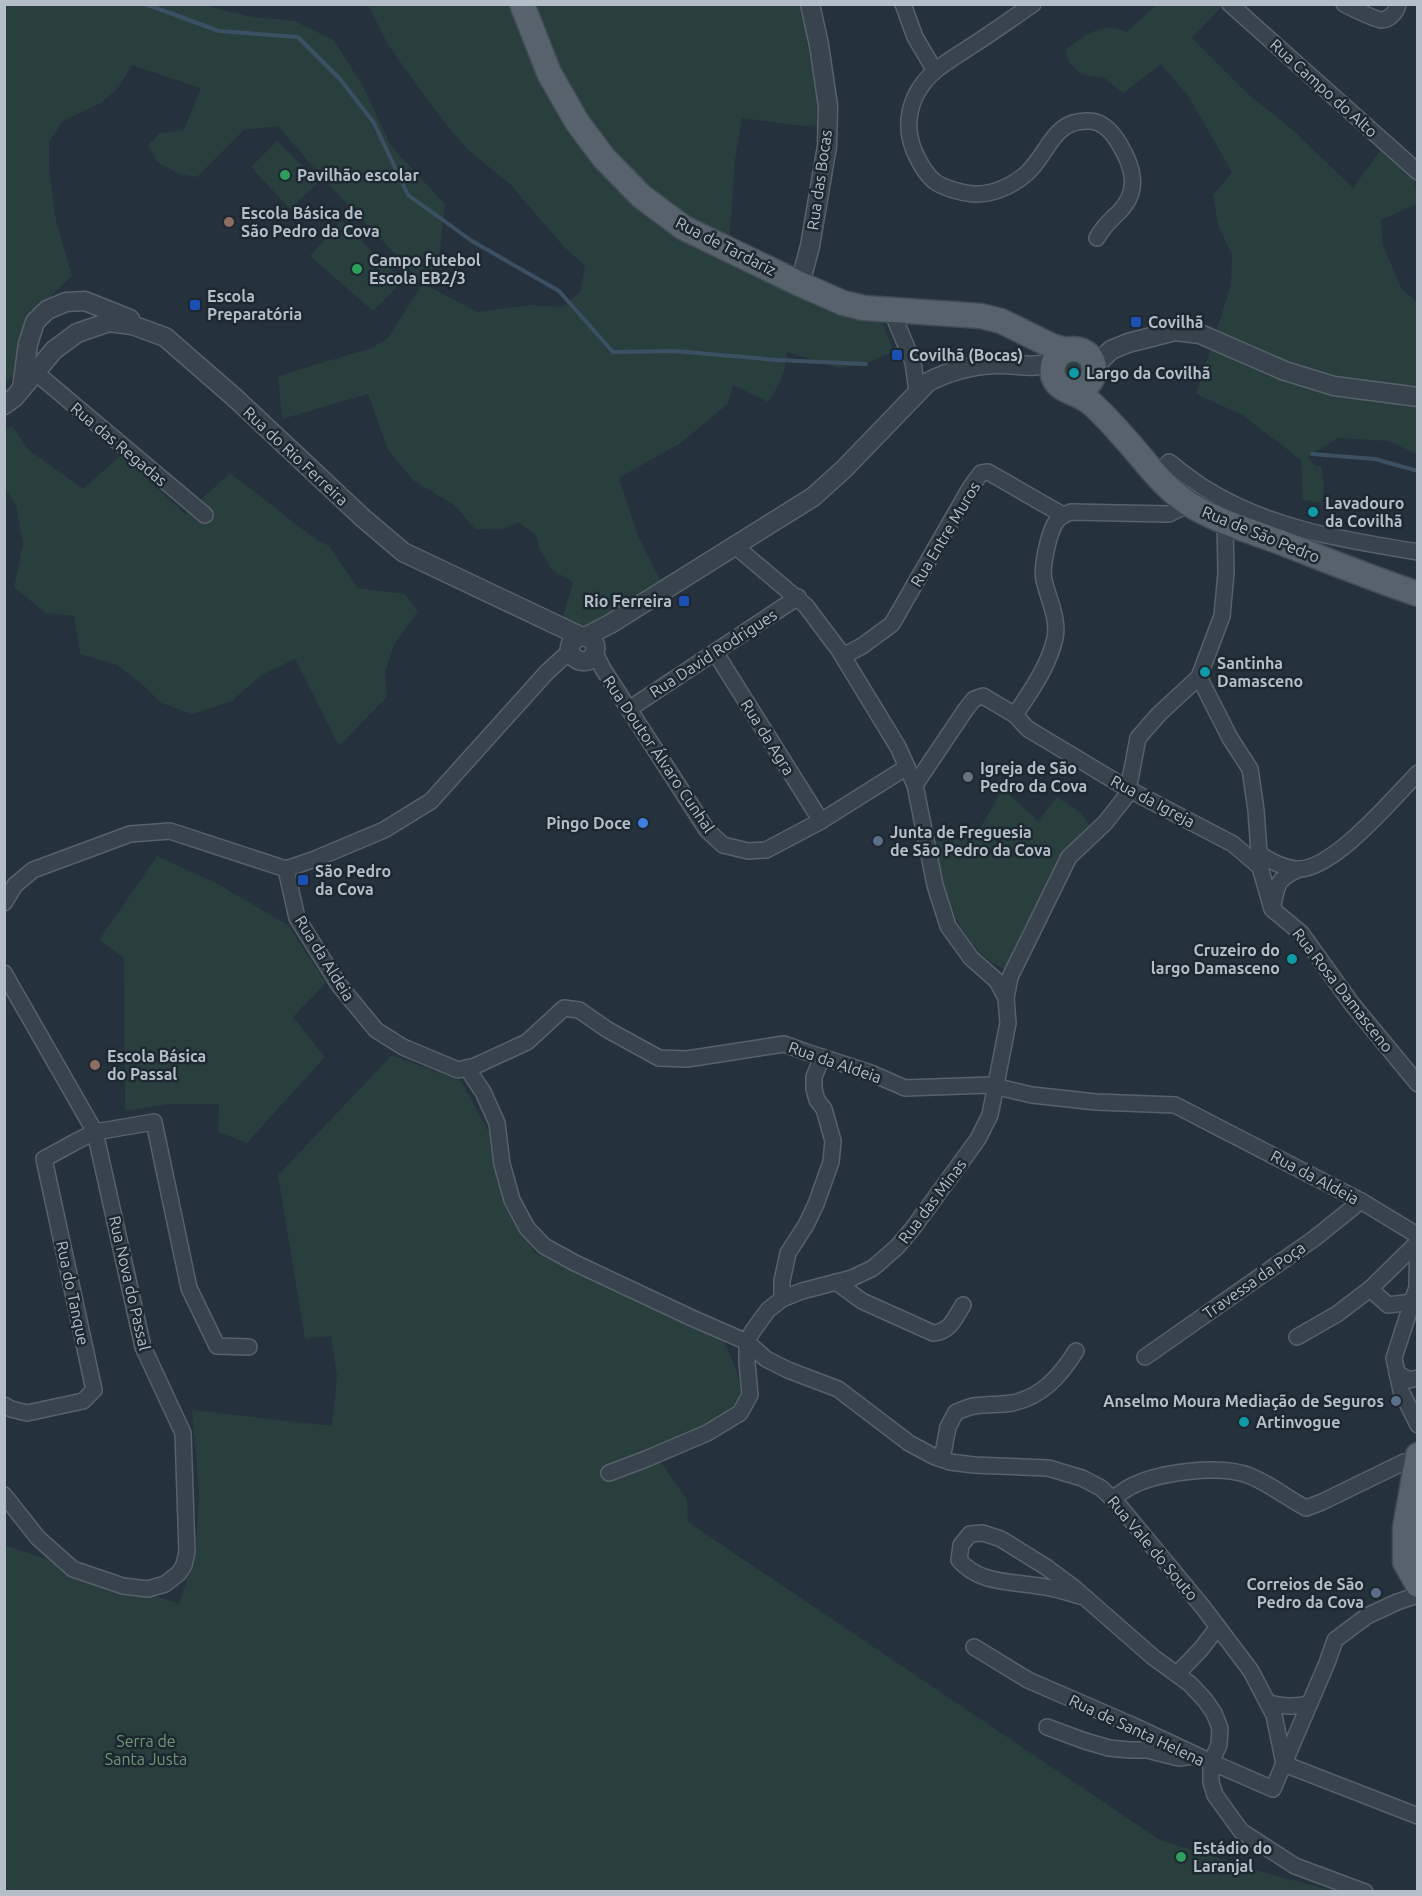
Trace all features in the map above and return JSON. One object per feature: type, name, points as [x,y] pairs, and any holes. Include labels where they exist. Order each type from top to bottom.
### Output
[{"type":"main road","name":"Rua de Tardariz","points":[[522,4],[549,73],[577,122],[604,158],[641,196],[684,228],[843,303],[864,308],[981,316],[1001,321],[1034,337],[1066,366]]},
{"type":"main road","points":[[1066,366],[1092,360],[1094,376]]},
{"type":"main road","name":"Rua de São Pedro","points":[[1066,366],[1089,401],[1171,491],[1189,504],[1225,521],[1418,594]]},
{"type":"main road","name":"Rua de São Pedro","points":[[1094,376],[1095,400],[1101,413]]},
{"type":"main road","points":[[1417,1458],[1405,1528],[1405,1562],[1418,1584]]},
{"type":"street","name":"Rua das Bocas","points":[[800,284],[810,246],[827,146],[828,106],[810,4]]},
{"type":"street","points":[[903,4],[915,38],[935,71]]},
{"type":"street","points":[[1034,4],[935,71],[919,88],[910,108],[908,128],[911,146],[922,167],[934,181],[972,194],[993,192],[1011,184],[1028,172],[1060,130],[1074,121],[1093,121],[1107,127],[1131,165],[1133,183],[1131,198],[1103,226],[1097,238]]},
{"type":"street","name":"Rua Campo do Alto","points":[[1230,4],[1418,172]]},
{"type":"street","points":[[1344,4],[1381,20],[1389,18],[1398,9],[1398,4]]},
{"type":"street","points":[[22,388],[28,344],[35,322],[47,310],[66,302],[85,301],[144,324],[165,337]]},
{"type":"street","points":[[891,310],[913,362],[917,392]]},
{"type":"street","points":[[35,322],[36,342],[40,347],[54,350]]},
{"type":"street","name":"Rua do Rio Ferreira","points":[[4,405],[22,388],[54,350],[76,333],[109,322],[132,325],[165,337],[403,552],[542,619],[585,651]]},
{"type":"street","points":[[1094,376],[1097,364],[1111,350],[1128,343],[1175,331],[1200,334],[1285,372],[1334,386],[1418,397]]},
{"type":"street","points":[[4,903],[15,885],[33,870],[130,834],[170,831],[286,869],[384,830],[431,801],[547,672],[585,651],[610,624],[813,496],[844,468],[928,382],[944,373],[994,364],[1066,366],[1104,344],[1128,343]]},
{"type":"street","name":"Rua das Regadas","points":[[35,372],[204,515]]},
{"type":"street","points":[[1157,476],[1169,462],[1206,489],[1257,516],[1340,539],[1418,552]]},
{"type":"street","name":"Rua Entre Muros","points":[[843,656],[862,646],[892,624],[970,488],[981,473],[988,472],[1063,515]]},
{"type":"street","points":[[1015,716],[1034,687],[1055,636],[1053,610],[1043,576],[1049,537],[1056,522],[1063,515],[1071,512],[1169,514],[1189,504]]},
{"type":"street","points":[[1128,789],[1138,738],[1159,714],[1199,677],[1222,616],[1226,573],[1225,521]]},
{"type":"street","points":[[735,546],[806,606],[843,656],[898,747],[915,785],[935,885],[948,926],[971,958],[997,981],[1006,998]]},
{"type":"street","name":"Rua David Rodrigues","points":[[629,709],[798,597]]},
{"type":"street","name":"Rua Doutor Álvaro Cunhal","points":[[585,651],[629,709],[707,830],[723,845],[748,851],[766,850],[821,821],[907,767]]},
{"type":"street","name":"Rua da Agra","points":[[715,652],[821,821]]},
{"type":"street","points":[[1199,677],[1230,738],[1250,769],[1260,861],[1272,909]]},
{"type":"street","name":"Rua da Igreja","points":[[915,785],[966,709],[974,699],[983,696],[1015,716],[1028,729],[1128,789],[1233,844],[1260,861],[1299,869]]},
{"type":"street","points":[[1272,909],[1277,885],[1287,875],[1318,864],[1352,841],[1418,773]]},
{"type":"street","name":"Rua das Minas","points":[[747,1342],[768,1311],[782,1299],[802,1291],[852,1278],[873,1268],[897,1247],[978,1139],[990,1115],[996,1086],[1008,1023],[1006,998],[1010,977],[1069,857],[1105,823],[1127,795],[1128,789]]},
{"type":"street","name":"Rua da Aldeia","points":[[286,869],[297,918],[339,985],[376,1030],[403,1047],[458,1070],[475,1066],[527,1042],[564,1008],[579,1010],[608,1030],[659,1058],[687,1059],[784,1044],[871,1072],[904,1088],[996,1086],[1032,1095],[1096,1102],[1175,1105],[1361,1201],[1417,1234]]},
{"type":"street","name":"Rua Rosa Damasceno","points":[[1272,909],[1301,933],[1352,1004],[1418,1084]]},
{"type":"street","name":"Rua Nova do Passal","points":[[4,973],[95,1132],[143,1347],[183,1433],[187,1552],[184,1565],[165,1584],[148,1589],[123,1586],[73,1569],[38,1538],[4,1495]]},
{"type":"street","points":[[782,1299],[782,1281],[788,1253],[816,1204],[831,1162],[833,1141],[824,1109],[817,1100],[814,1089],[814,1077],[822,1057]]},
{"type":"street","name":"Rua Vale do Souto","points":[[467,1068],[483,1092],[497,1123],[502,1164],[512,1200],[527,1228],[544,1246],[585,1268],[747,1342],[766,1359],[788,1370],[838,1389],[909,1443],[942,1459],[974,1465],[1048,1468],[1082,1478],[1101,1488],[1113,1498],[1251,1671],[1274,1715],[1284,1764]]},
{"type":"street","points":[[95,1132],[154,1122],[189,1288],[217,1346],[249,1347]]},
{"type":"street","name":"Rua do Tanque","points":[[4,1405],[27,1413],[83,1401],[94,1390],[44,1159],[95,1132]]},
{"type":"street","name":"Travessa da Poça","points":[[1145,1357],[1315,1238],[1361,1201]]},
{"type":"street","points":[[1417,1234],[1417,1287],[1394,1358],[1401,1391],[1418,1425]]},
{"type":"street","points":[[1297,1337],[1337,1314],[1371,1288],[1417,1243]]},
{"type":"street","points":[[836,1282],[862,1301],[933,1333],[948,1328],[963,1305]]},
{"type":"street","points":[[1371,1288],[1388,1305],[1412,1302]]},
{"type":"street","points":[[609,1473],[646,1460],[707,1433],[740,1413],[750,1395],[747,1342]]},
{"type":"street","points":[[942,1459],[948,1427],[957,1412],[972,1406],[1011,1403],[1030,1398],[1047,1387],[1063,1372],[1076,1352]]},
{"type":"street","points":[[1397,1373],[1409,1380],[1418,1378]]},
{"type":"street","points":[[1113,1498],[1129,1487],[1160,1477],[1215,1470],[1248,1475],[1306,1508],[1417,1458]]},
{"type":"street","points":[[1086,1598],[1047,1587],[984,1578],[966,1569],[959,1560],[961,1545],[970,1534],[983,1533],[1000,1539],[1046,1567],[1086,1598],[1205,1700],[1220,1728],[1219,1745],[1210,1762],[1273,1789],[1327,1664],[1335,1640],[1367,1616],[1418,1595]]},
{"type":"street","points":[[1177,1674],[1202,1649],[1218,1627]]},
{"type":"street","name":"Rua de Santa Helena","points":[[974,1647],[1028,1680],[1210,1762],[1210,1782],[1215,1795],[1241,1831],[1295,1866],[1365,1892]]},
{"type":"street","points":[[1268,1703],[1286,1707],[1310,1703]]},
{"type":"street","points":[[1047,1726],[1109,1748],[1147,1750],[1179,1758],[1196,1756]]},
{"type":"street","points":[[1284,1764],[1418,1816]]},
{"type":"green space","points":[[5,4],[202,5],[253,17],[294,21],[334,40],[365,90],[391,146],[445,204],[439,260],[423,283],[327,183],[278,126],[244,130],[197,177],[179,174],[157,162],[148,145],[160,133],[184,130],[201,88],[132,65],[119,87],[101,103],[63,121],[49,142],[49,168],[56,220],[72,276],[45,302],[24,369],[5,382]]},
{"type":"green space","points":[[366,5],[809,5],[830,125],[802,126],[742,118],[735,160],[728,258],[880,317],[894,351],[865,364],[839,368],[787,352],[782,378],[768,402],[733,385],[728,404],[679,444],[619,478],[638,536],[661,582],[591,629],[580,629],[562,620],[573,582],[552,570],[539,548],[536,535],[518,522],[501,530],[475,529],[454,505],[414,481],[388,450],[368,394],[282,419],[278,376],[371,348],[388,338],[423,283],[477,312],[529,305],[563,307],[580,292],[585,266],[564,247],[510,184],[468,150],[443,121],[388,45]]},
{"type":"green space","points":[[1156,5],[1223,5],[1192,38],[1247,93],[1294,131],[1353,188],[1383,147],[1409,171],[1415,184],[1417,204],[1381,220],[1383,245],[1401,288],[1417,302],[1417,454],[1388,441],[1339,438],[1308,456],[1315,466],[1321,466],[1324,486],[1322,503],[1303,500],[1301,460],[1242,415],[1196,394],[1231,285],[1232,255],[1218,225],[1213,195],[1232,172],[1189,97],[1161,64],[1123,93],[1104,78],[1081,74],[1069,62],[1065,50],[1094,31],[1109,28],[1127,32]]},
{"type":"green space","name":"Pavilhão escolar","points":[[277,141],[319,182],[290,209],[251,167]]},
{"type":"green space","name":"Campo futebol Escola EB2/3","points":[[341,221],[403,281],[373,311],[310,256]]},
{"type":"green space","points":[[1072,356],[1088,369],[1069,384],[1061,364]]},
{"type":"green space","points":[[12,426],[29,450],[83,489],[121,455],[185,514],[230,473],[314,538],[329,546],[358,588],[405,594],[418,611],[394,645],[385,673],[387,697],[339,746],[295,659],[260,676],[232,701],[192,714],[161,703],[142,684],[115,664],[80,654],[74,616],[46,613],[14,588],[23,544],[16,505],[5,488],[4,431]]},
{"type":"green space","points":[[1002,788],[1038,821],[1057,797],[1080,812],[1091,827],[1008,967],[1003,968],[983,955],[961,928],[949,901],[933,843],[968,837],[975,833]]},
{"type":"green space","points":[[157,856],[216,883],[288,925],[326,983],[293,1017],[325,1057],[247,1143],[218,1132],[219,1104],[169,1104],[125,1111],[124,958],[99,940]]},
{"type":"green space","name":"Serra de Santa Justa","points":[[392,1055],[461,1081],[490,1134],[511,1214],[535,1253],[724,1341],[738,1377],[740,1389],[738,1399],[731,1408],[708,1425],[681,1438],[659,1445],[661,1462],[687,1500],[688,1522],[1160,1840],[1273,1875],[1335,1891],[5,1892],[5,1545],[179,1604],[196,1552],[199,1493],[192,1410],[332,1426],[337,1376],[331,1336],[305,1339],[278,1175]]},
{"type":"waterway","points":[[145,4],[219,31],[298,37],[340,79],[374,123],[408,195],[472,241],[559,291],[613,352],[674,351],[777,360],[866,364]]},
{"type":"waterway","points":[[1312,454],[1375,459],[1418,471]]},
{"type":"place","name":"Pavilhão escolar","points":[[285,175]]},
{"type":"place","name":"Escola Básica de São Pedro da Cova","points":[[229,222]]},
{"type":"place","name":"Campo futebol Escola EB2/3","points":[[357,269]]},
{"type":"place","name":"Escola Preparatória","points":[[195,305]]},
{"type":"place","name":"Covilhã","points":[[1136,322]]},
{"type":"place","name":"Covilhã (Bocas)","points":[[897,355]]},
{"type":"place","name":"Largo da Covilhã","points":[[1074,373]]},
{"type":"place","name":"Lavadouro da Covilhã","points":[[1313,512]]},
{"type":"place","name":"Rio Ferreira","points":[[684,601]]},
{"type":"place","name":"Santinha Damasceno","points":[[1205,672]]},
{"type":"place","name":"Igreja de São Pedro da Cova","points":[[968,777]]},
{"type":"place","name":"Pingo Doce","points":[[643,823]]},
{"type":"place","name":"Junta de Freguesia de São Pedro da Cova","points":[[878,841]]},
{"type":"place","name":"São Pedro da Cova","points":[[303,880]]},
{"type":"place","name":"Cruzeiro do largo Damasceno","points":[[1292,959]]},
{"type":"place","name":"Escola Básica do Passal","points":[[95,1065]]},
{"type":"place","name":"Anselmo Moura Mediação de Seguros","points":[[1396,1401]]},
{"type":"place","name":"Artinvogue","points":[[1244,1422]]},
{"type":"place","name":"Correios de São Pedro da Cova","points":[[1376,1593]]},
{"type":"place","name":"Estádio do Laranjal","points":[[1181,1857]]}]
